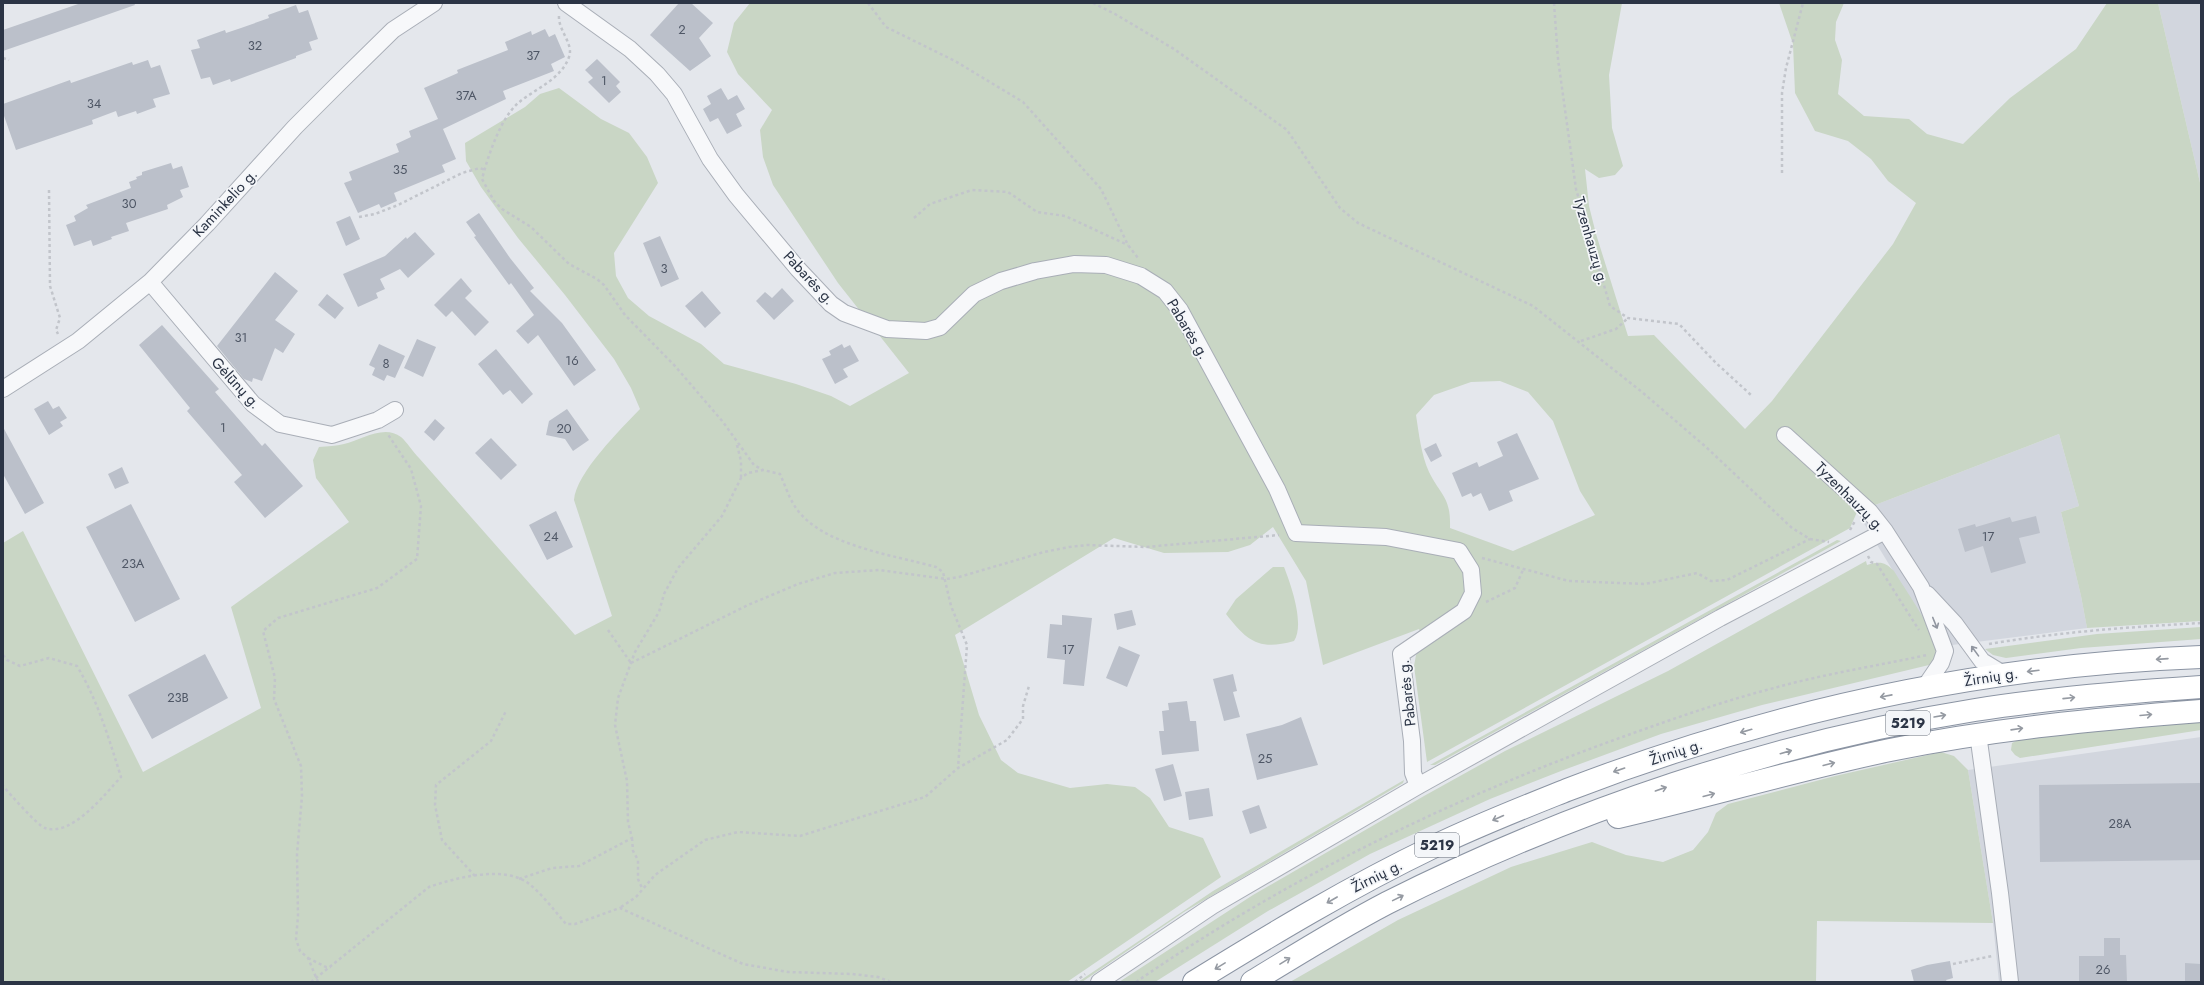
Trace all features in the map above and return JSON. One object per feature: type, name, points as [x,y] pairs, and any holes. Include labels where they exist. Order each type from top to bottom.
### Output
[{"type":"highway","name":"Žirnių g.","points":[[1194,982],[1358,885],[1434,846],[1518,809],[1614,772],[1696,745],[1798,716],[1924,688],[2005,675],[2106,663],[2201,657]]},
{"type":"highway","name":"Žirnių g.","points":[[1252,982],[1305,949],[1385,904],[1456,870],[1534,836],[1624,802],[1714,772],[1810,745],[1872,730],[1976,710],[2124,692],[2201,687]]},
{"type":"highway","name":"5219","points":[[1534,836],[1669,805],[1856,758],[1978,734],[2078,721],[2201,711]]},
{"type":"street","name":"Kaminkelio g.","points":[[3,389],[64,350],[122,307],[150,282],[333,89],[393,30],[434,3]]},
{"type":"street","name":"Pabarės g.","points":[[563,6],[630,49],[657,74],[674,94],[710,158],[736,195],[798,269],[831,304],[844,313],[887,329],[926,331],[940,327],[974,294],[1001,281],[1035,271],[1074,264],[1106,265],[1142,276],[1166,291],[1180,310],[1277,489],[1296,533]]},
{"type":"street","name":"Gėlūnų g.","points":[[150,282],[253,404],[280,424],[332,435],[378,420],[395,410]]},
{"type":"street","name":"Tyzenhauzų g.","points":[[1785,435],[1862,505],[1886,531],[1921,587],[1955,624],[1982,661],[2005,675]]},
{"type":"street","points":[[1099,982],[1212,906],[1418,786],[1720,618],[1886,531]]},
{"type":"street","points":[[1296,533],[1386,537],[1459,551]]},
{"type":"street","name":"Pabarės g.","points":[[1418,786],[1413,773],[1412,741],[1401,654],[1464,611],[1473,593],[1471,570],[1459,551]]},
{"type":"street","name":"Tyzenhauzų g.","points":[[1921,587],[1945,651],[1941,663],[1924,688]]},
{"type":"street","points":[[1978,734],[1986,782],[2010,982]]},
{"type":"path","points":[[868,3],[886,27],[955,61],[1023,102],[1101,189],[1128,245],[1142,263]]},
{"type":"path","points":[[1093,3],[1115,14],[1174,49],[1287,130],[1340,208],[1358,223],[1533,306],[1580,342],[1706,447],[1792,528],[1810,539],[1830,542]]},
{"type":"path","name":"Tyzenhauzų g.","points":[[1554,3],[1558,59],[1576,189],[1610,306],[1628,318],[1679,324],[1715,362],[1751,395]]},
{"type":"path","points":[[1782,174],[1782,93],[1786,68],[1803,3]]},
{"type":"path","points":[[563,6],[559,20],[570,49],[569,56],[564,67],[547,83],[516,105],[494,141],[482,179],[494,201],[502,209],[531,227],[569,264],[597,279],[604,285],[625,315],[675,366],[723,422],[754,465],[763,470],[780,474],[797,509],[807,520],[842,541],[864,549],[936,567],[943,572],[946,579],[951,606],[967,645],[958,768]]},
{"type":"path","points":[[3,58],[8,60]]},
{"type":"path","points":[[359,217],[375,214],[398,205],[462,173],[480,168],[484,170]]},
{"type":"path","points":[[49,190],[50,286],[60,318],[56,330],[64,350]]},
{"type":"path","points":[[914,218],[930,204],[972,190],[1008,192],[1037,212],[1065,216],[1128,245]]},
{"type":"path","points":[[1580,342],[1616,329],[1628,318]]},
{"type":"path","points":[[332,967],[326,967],[308,958],[300,951],[296,939],[298,916],[297,854],[302,796],[301,766],[274,699],[275,678],[263,631],[278,618],[377,588],[417,558],[421,506],[411,469],[378,420]]},
{"type":"path","points":[[642,888],[638,879],[638,860],[633,851],[632,838],[628,822],[627,781],[615,725],[618,698],[635,652],[659,612],[664,594],[678,568],[722,516],[741,478],[741,461],[737,443]]},
{"type":"path","points":[[741,478],[748,473],[763,470]]},
{"type":"path","points":[[1852,528],[1871,562],[1877,564],[1921,634]]},
{"type":"path","points":[[631,663],[748,605],[798,584],[835,573],[880,570],[946,579],[959,577],[1044,552],[1069,547],[1088,545],[1146,547],[1296,533]]},
{"type":"path","points":[[1459,551],[1523,570],[1569,581],[1645,584],[1697,574],[1711,581],[1727,580],[1810,539]]},
{"type":"path","points":[[1464,611],[1497,598],[1515,588],[1523,570]]},
{"type":"path","points":[[1972,647],[2038,635],[2108,628],[2201,623]]},
{"type":"path","points":[[608,630],[631,663]]},
{"type":"path","points":[[3,655],[7,660],[20,666],[49,658],[77,666],[89,685],[103,720],[120,777],[79,820],[57,830],[43,828],[3,786]]},
{"type":"path","points":[[311,982],[332,967],[381,924],[429,887],[453,879],[501,875],[518,879],[527,883],[566,924],[575,924],[620,908],[636,897],[642,888],[655,875],[705,840],[738,832],[800,836],[925,797],[958,768],[1007,740],[1023,719],[1023,706],[1028,686]]},
{"type":"path","points":[[475,876],[442,840],[435,805],[436,785],[465,759],[491,741],[506,711]]},
{"type":"path","points":[[518,879],[552,868],[579,866],[632,838]]},
{"type":"path","points":[[620,908],[744,964],[788,972],[852,974],[878,977],[891,982]]},
{"type":"path","points":[[1953,964],[2006,953]]},
{"type":"path","points":[[308,958],[318,982]]},
{"type":"shaded area","points":[[2158,3],[2201,3],[2201,187]]},
{"type":"shaded area","points":[[2059,434],[2079,506],[2061,512],[2087,628],[1936,647],[1931,633],[1857,512]]},
{"type":"shaded area","points":[[2201,737],[2201,982],[1999,982],[1993,923],[1968,770]]},
{"type":"green space","points":[[750,3],[1622,3],[1609,75],[1612,128],[1623,166],[1615,175],[1599,178],[1585,169],[1589,206],[1596,234],[1628,336],[1654,335],[1745,429],[1772,401],[1893,244],[1916,203],[1888,181],[1871,159],[1848,141],[1815,131],[1795,93],[1793,44],[1779,3],[1844,3],[1836,22],[1835,40],[1842,60],[1838,94],[1864,116],[1909,119],[1927,134],[1963,144],[2010,98],[2076,49],[2107,3],[2158,3],[2201,187],[2201,621],[2087,628],[2061,512],[2079,506],[2059,434],[1857,512],[1850,528],[1427,762],[1414,666],[1416,655],[1424,642],[1419,629],[1323,665],[1306,581],[1273,527],[1250,545],[1228,552],[1164,553],[1114,538],[955,635],[979,715],[1001,760],[1018,773],[1070,788],[1107,784],[1135,787],[1150,798],[1169,827],[1203,838],[1221,877],[1067,982],[3,982],[3,543],[23,531],[143,772],[261,708],[231,607],[349,522],[316,478],[313,460],[319,447],[344,444],[380,432],[394,433],[401,437],[575,635],[612,616],[574,500],[582,477],[611,439],[640,409],[631,388],[614,359],[565,295],[518,238],[481,187],[466,161],[465,143],[525,107],[540,94],[559,88],[601,119],[629,133],[647,157],[658,183],[614,253],[616,276],[628,298],[649,316],[701,344],[724,364],[796,384],[831,396],[850,406],[909,373],[838,283],[773,185],[763,157],[760,130],[772,110],[738,74],[727,52],[734,23]],"holes":[[[1500,381],[1528,392],[1553,421],[1580,491],[1595,515],[1513,551],[1450,528],[1447,503],[1433,480],[1424,458],[1416,415],[1434,395],[1471,382]]]},
{"type":"green space","points":[[1837,540],[1841,541],[1435,765],[1430,765]]},
{"type":"green space","points":[[1866,561],[1867,565],[1882,563],[1891,568],[1918,610],[1930,631],[1936,648],[1936,653],[1929,665],[1762,705],[1661,734],[1561,771],[1490,799],[1370,854],[1268,911],[1155,982],[1119,982],[1253,895],[1424,796],[1505,751],[1668,671]]},
{"type":"green space","points":[[1273,567],[1284,567],[1296,604],[1298,625],[1297,634],[1294,641],[1272,645],[1263,644],[1248,637],[1226,614],[1236,599]]},
{"type":"green space","points":[[2201,627],[2201,639],[2081,648],[2006,658],[1993,655],[1985,649],[2097,634]]},
{"type":"green space","points":[[2201,722],[2201,730],[2020,758],[2011,750],[2012,743],[2018,740],[2111,729]]},
{"type":"green space","points":[[1941,752],[1954,756],[1968,770],[1993,923],[1817,921],[1816,982],[1290,982],[1398,920],[1511,867],[1592,842],[1626,855],[1663,862],[1693,850],[1708,832],[1716,813],[1728,804],[1835,776]]},
{"type":"green space","points":[[1404,780],[1403,783],[1184,912],[1082,982],[1078,982],[1213,891]]},
{"type":"building","points":[[81,3],[134,3],[135,5],[3,51],[3,30]]},
{"type":"building","points":[[679,3],[691,3],[713,23],[699,38],[711,56],[690,71],[650,35]]},
{"type":"building","points":[[296,5],[299,13],[308,10],[318,39],[309,42],[312,50],[296,56],[296,58],[231,82],[230,79],[213,85],[210,77],[201,79],[191,50],[200,48],[197,40],[225,30],[226,33],[241,28],[269,18],[268,15]]},
{"type":"building","points":[[545,29],[549,37],[555,34],[565,57],[551,64],[554,71],[503,91],[506,99],[443,129],[456,159],[442,165],[445,172],[394,193],[397,201],[381,208],[379,204],[358,213],[344,183],[352,180],[349,172],[399,152],[396,144],[411,137],[409,131],[438,119],[424,88],[458,73],[457,70],[508,50],[505,42],[531,31],[532,35]]},
{"type":"building","points":[[597,59],[620,82],[616,86],[621,92],[609,103],[588,82],[593,78],[585,70]]},
{"type":"building","points":[[148,60],[151,68],[160,65],[170,94],[153,99],[156,107],[137,114],[136,111],[118,117],[116,111],[92,120],[93,124],[16,150],[3,113],[3,104],[70,80],[71,83],[132,62],[133,65]]},
{"type":"building","points":[[721,88],[728,100],[737,95],[745,109],[736,114],[742,126],[727,134],[718,118],[710,122],[703,109],[711,104],[707,96]]},
{"type":"building","points":[[171,163],[173,169],[182,166],[189,187],[180,190],[183,197],[167,205],[168,209],[126,223],[129,231],[111,237],[112,239],[93,246],[91,240],[74,246],[66,225],[76,221],[74,216],[88,208],[86,205],[131,188],[129,182],[137,179],[136,177],[142,175],[142,172]]},
{"type":"building","points":[[479,213],[510,258],[534,288],[530,291],[562,323],[596,370],[574,386],[538,335],[528,344],[516,331],[534,315],[511,283],[509,285],[474,237],[476,236],[466,222]]},
{"type":"building","points":[[350,216],[360,239],[346,246],[336,222]]},
{"type":"building","points":[[415,232],[435,254],[408,278],[400,269],[380,279],[385,289],[376,293],[378,298],[358,307],[343,274],[385,256],[406,237],[407,239]]},
{"type":"building","points":[[660,236],[679,279],[661,287],[643,243]]},
{"type":"building","points":[[275,272],[298,291],[275,320],[295,334],[283,353],[275,348],[262,381],[253,378],[252,382],[244,379],[217,346]]},
{"type":"building","points":[[461,278],[472,291],[465,298],[489,322],[475,336],[452,311],[446,317],[434,305]]},
{"type":"building","points":[[782,288],[794,301],[774,320],[756,301],[765,292],[772,298]]},
{"type":"building","points":[[702,291],[721,313],[705,328],[685,306]]},
{"type":"building","points":[[327,294],[344,308],[335,319],[318,305]]},
{"type":"building","points":[[162,325],[219,389],[215,392],[262,446],[265,443],[303,486],[265,518],[234,482],[242,475],[187,411],[190,408],[139,345]]},
{"type":"building","points":[[417,339],[436,347],[423,377],[404,368]]},
{"type":"building","points":[[379,344],[405,356],[395,378],[387,375],[384,381],[372,375],[375,368],[369,365]]},
{"type":"building","points":[[842,344],[844,348],[850,345],[859,361],[843,369],[848,377],[835,384],[822,359],[831,355],[829,351]]},
{"type":"building","points":[[496,349],[533,394],[522,404],[510,390],[503,395],[478,364]]},
{"type":"building","points":[[48,401],[53,409],[59,406],[67,418],[60,422],[63,426],[49,435],[34,409]]},
{"type":"building","points":[[567,409],[589,440],[573,451],[565,439],[546,435],[549,421]]},
{"type":"building","points":[[435,419],[445,428],[434,441],[424,432]]},
{"type":"building","points":[[3,427],[44,503],[25,514],[3,474]]},
{"type":"building","points":[[1517,433],[1539,479],[1509,491],[1513,501],[1489,511],[1481,493],[1473,497],[1471,493],[1462,497],[1452,473],[1477,462],[1479,467],[1503,456],[1497,442]]},
{"type":"building","points":[[491,438],[517,465],[501,480],[475,453]]},
{"type":"building","points":[[1436,443],[1442,456],[1431,462],[1424,449]]},
{"type":"building","points":[[122,467],[129,483],[115,489],[108,474]]},
{"type":"building","points":[[131,504],[180,599],[135,622],[86,527]]},
{"type":"building","points":[[556,511],[573,547],[547,560],[529,525]]},
{"type":"building","points":[[2036,516],[2040,533],[2019,538],[2026,563],[1991,573],[1983,546],[1965,552],[1958,529],[1975,524],[1976,527],[2010,517],[2012,522]]},
{"type":"building","points":[[1132,610],[1136,625],[1117,630],[1114,614]]},
{"type":"building","points":[[1062,615],[1092,618],[1084,686],[1063,684],[1065,660],[1047,658],[1050,624],[1062,625]]},
{"type":"building","points":[[1119,646],[1140,655],[1127,687],[1106,678]]},
{"type":"building","points":[[205,654],[228,698],[152,739],[128,695]]},
{"type":"building","points":[[1233,674],[1237,691],[1233,692],[1240,717],[1224,721],[1213,679]]},
{"type":"building","points":[[1187,701],[1190,721],[1196,721],[1199,751],[1162,755],[1159,731],[1164,731],[1162,711],[1169,710],[1168,703]]},
{"type":"building","points":[[1301,717],[1318,765],[1257,780],[1246,734],[1282,725]]},
{"type":"building","points":[[1173,764],[1182,796],[1164,801],[1155,769]]},
{"type":"building","points":[[2201,783],[2201,860],[2040,862],[2039,785]]},
{"type":"building","points":[[1209,788],[1213,816],[1189,820],[1185,792]]},
{"type":"building","points":[[1259,805],[1267,828],[1250,834],[1242,811]]},
{"type":"building","points":[[2104,938],[2120,938],[2120,955],[2126,955],[2127,982],[2079,982],[2079,956],[2104,956]]},
{"type":"building","points":[[1950,961],[1953,978],[1946,980],[1947,982],[1914,982],[1911,970],[1927,965]]},
{"type":"building","points":[[2185,963],[2201,964],[2201,982],[2185,982]]}]
